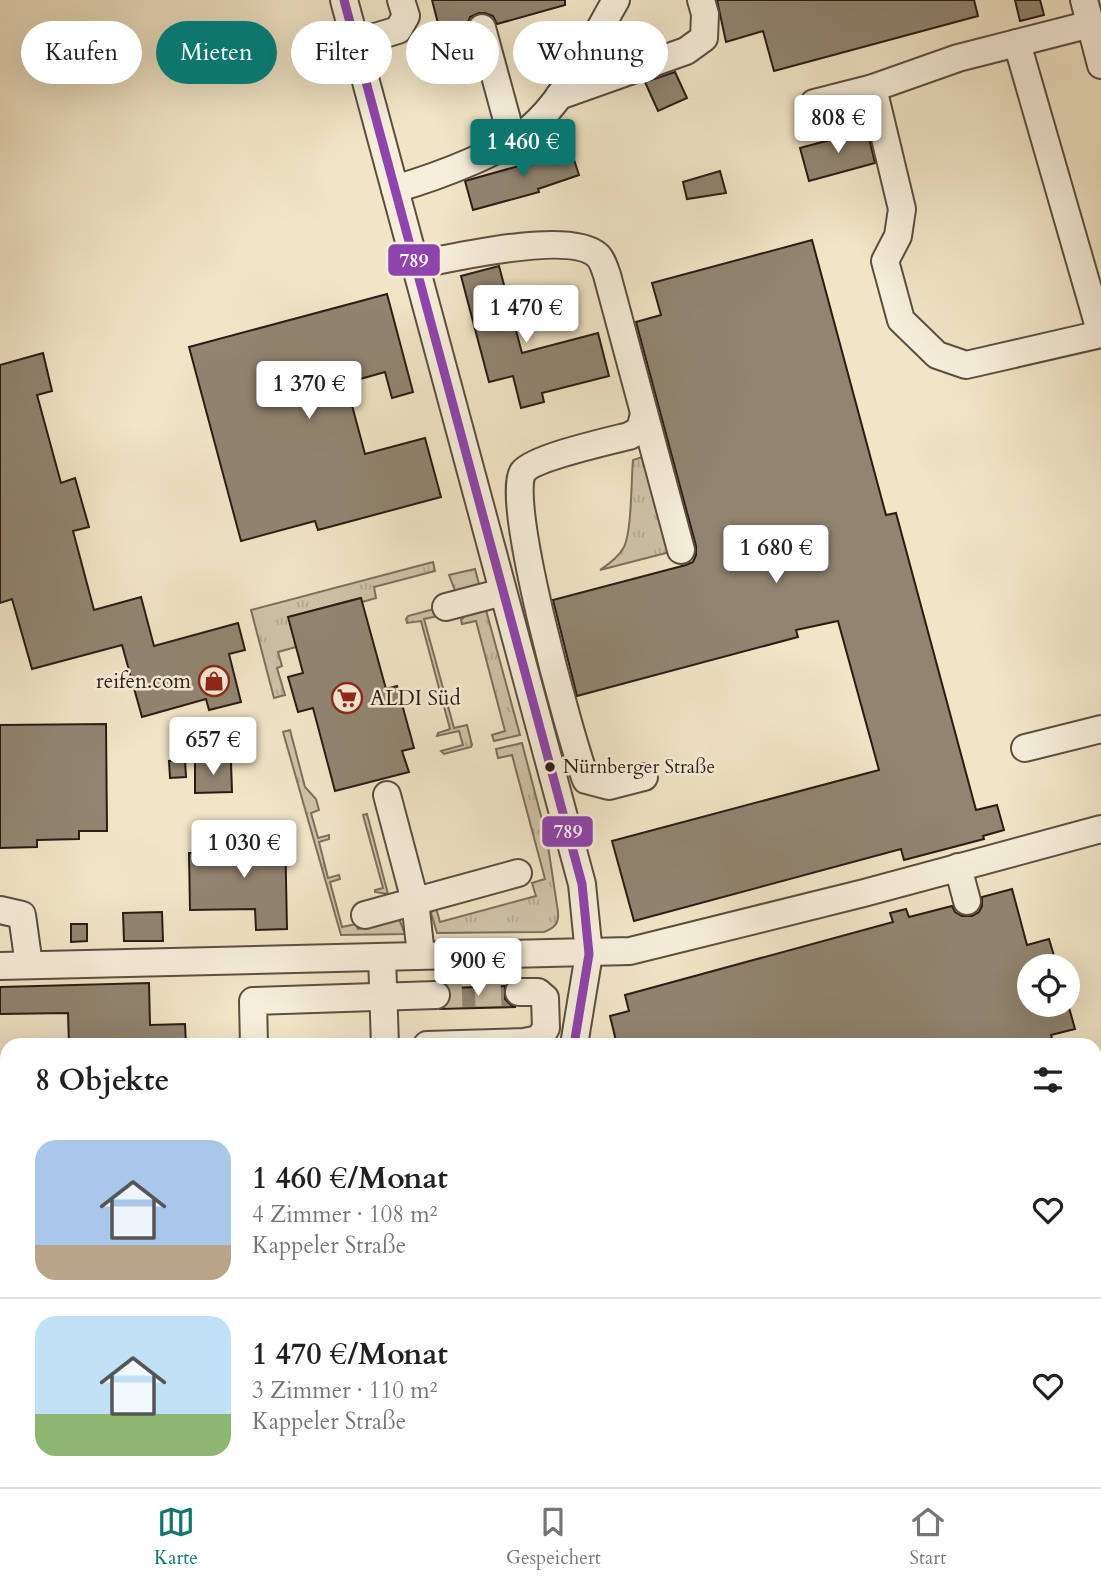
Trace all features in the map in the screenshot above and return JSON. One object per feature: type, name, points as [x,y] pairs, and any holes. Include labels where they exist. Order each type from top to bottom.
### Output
[{"type":"street","points":[[344,0],[349,21]]},
{"type":"street","points":[[392,32],[398,30],[406,16],[401,0]]},
{"type":"street","points":[[395,189],[509,145],[538,121],[559,96],[616,0]]},
{"type":"street","points":[[559,96],[686,51],[704,38],[705,14],[701,0]]},
{"type":"street","points":[[814,103],[873,88],[958,58],[1017,43],[1087,12],[1101,65]]},
{"type":"street","points":[[873,88],[902,209],[898,236],[885,261],[901,320],[937,355],[966,365],[1099,322],[1017,43]]},
{"type":"street","points":[[366,84],[582,884],[589,954],[575,1038]]},
{"type":"street","points":[[497,84],[507,120],[509,145]]},
{"type":"street","points":[[416,265],[531,246],[578,247],[598,256],[607,275],[681,550]]},
{"type":"street","points":[[644,414],[640,430],[629,436],[537,462],[524,471],[518,486],[537,601],[573,747],[586,780],[609,786],[644,777]]},
{"type":"street","points":[[446,607],[503,592]]},
{"type":"street","points":[[1026,748],[1101,729]]},
{"type":"street","points":[[387,795],[415,901],[421,955]]},
{"type":"street","points":[[0,966],[421,955],[589,954],[642,948],[1101,829]]},
{"type":"street","points":[[958,867],[967,901]]},
{"type":"street","points":[[365,915],[518,873]]},
{"type":"street","points":[[0,911],[22,915],[29,965]]},
{"type":"street","points":[[382,957],[385,1038]]},
{"type":"street","points":[[519,992],[538,992],[545,998],[546,1028],[539,1038]]},
{"type":"street","points":[[254,1038],[253,1001],[436,995]]},
{"type":"green space","points":[[646,456],[670,552],[600,570],[617,557],[624,547],[630,518],[633,460]]},
{"type":"green space","points":[[433,562],[435,571],[374,587],[376,598],[362,602],[360,598],[289,617],[296,647],[278,652],[282,666],[277,668],[285,695],[274,698],[251,610]]},
{"type":"green space","points":[[475,569],[480,588],[456,593],[449,575]]},
{"type":"green space","points":[[434,609],[438,616],[424,619],[454,728],[467,725],[472,745],[444,754],[441,751],[463,745],[459,731],[437,736],[438,733],[450,729],[421,621],[407,623],[406,619],[408,616]]},
{"type":"green space","points":[[486,610],[520,735],[494,741],[492,735],[505,731],[476,621],[462,624],[461,620],[465,616]]},
{"type":"green space","points":[[290,730],[305,787],[316,799],[319,810],[311,813],[318,838],[329,835],[329,839],[319,842],[328,878],[339,875],[340,879],[330,882],[342,927],[356,924],[358,929],[399,919],[405,934],[341,935],[283,732]]},
{"type":"green space","points":[[522,743],[547,839],[558,912],[557,922],[554,927],[544,932],[437,933],[431,913],[436,908],[440,922],[536,896],[532,883],[545,879],[512,755],[498,758],[496,749]]},
{"type":"green space","points":[[367,814],[388,894],[375,892],[383,888],[363,815]]},
{"type":"building","points":[[432,0],[565,0],[565,5],[499,23],[493,16],[485,13],[470,17],[468,21],[437,21]]},
{"type":"building","points":[[717,0],[974,0],[978,16],[774,71],[763,31],[726,42]]},
{"type":"building","points":[[1015,0],[1040,0],[1044,15],[1020,21]]},
{"type":"building","points":[[675,72],[687,98],[658,111],[646,84],[668,84],[668,74]]},
{"type":"building","points":[[867,130],[875,163],[809,181],[800,148]]},
{"type":"building","points":[[568,141],[579,175],[538,189],[539,192],[473,210],[465,181],[554,156],[550,146]]},
{"type":"building","points":[[720,171],[726,193],[687,199],[683,182]]},
{"type":"building","points":[[812,240],[886,515],[896,513],[976,810],[997,805],[1004,830],[983,836],[984,839],[904,860],[901,849],[634,921],[612,841],[879,770],[838,621],[796,630],[798,637],[577,696],[553,600],[686,565],[693,562],[696,555],[696,546],[636,322],[661,315],[652,283]]},
{"type":"building","points":[[499,266],[522,353],[598,333],[609,376],[542,393],[544,402],[521,408],[513,376],[489,382],[461,276]]},
{"type":"building","points":[[387,294],[413,392],[392,398],[385,372],[346,383],[365,454],[425,438],[441,497],[318,530],[315,521],[241,541],[189,347]]},
{"type":"building","points":[[43,353],[52,391],[37,395],[61,483],[75,478],[89,527],[73,531],[94,610],[141,597],[154,646],[238,623],[245,650],[229,654],[241,702],[209,710],[206,699],[142,717],[122,645],[32,669],[12,599],[0,603],[0,365]]},
{"type":"building","name":"ALDI Süd","points":[[361,598],[386,689],[397,686],[414,748],[402,751],[409,772],[335,791],[313,708],[298,712],[288,677],[303,673],[288,617]]},
{"type":"building","points":[[106,724],[107,831],[79,831],[79,839],[37,840],[37,847],[0,848],[0,725]]},
{"type":"building","points":[[185,760],[186,777],[170,778],[169,761]]},
{"type":"building","points":[[195,762],[231,762],[232,792],[195,793]]},
{"type":"building","points":[[285,829],[287,929],[256,930],[255,909],[190,910],[189,853],[254,852],[253,830]]},
{"type":"building","points":[[1012,889],[1027,945],[1049,939],[1053,954],[1017,954],[1017,1017],[1072,1017],[1075,1029],[1051,1035],[1052,1038],[615,1038],[610,1016],[629,1011],[625,995],[893,922],[890,913],[906,909],[909,917],[952,906],[955,912],[962,916],[972,916],[979,912],[982,897]]},
{"type":"building","points":[[162,912],[163,941],[124,941],[123,913]]},
{"type":"building","points":[[71,924],[87,924],[87,941],[71,942]]},
{"type":"building","points":[[149,983],[150,1025],[185,1024],[186,1038],[69,1038],[68,1013],[0,1014],[0,987]]},
{"type":"building","points":[[505,986],[505,999],[516,1007],[441,1009],[450,1002],[450,988]]},
{"type":"tunnel","points":[[436,995],[519,992]]},
{"type":"transit line","name":"789","points":[[344,0],[582,884],[589,954],[575,1038]]},
{"type":"place","name":"reifen.com","points":[[214,681]]},
{"type":"place","name":"ALDI Süd","points":[[347,698]]},
{"type":"place","name":"Nürnberger Straße","points":[[550,767]]}]
